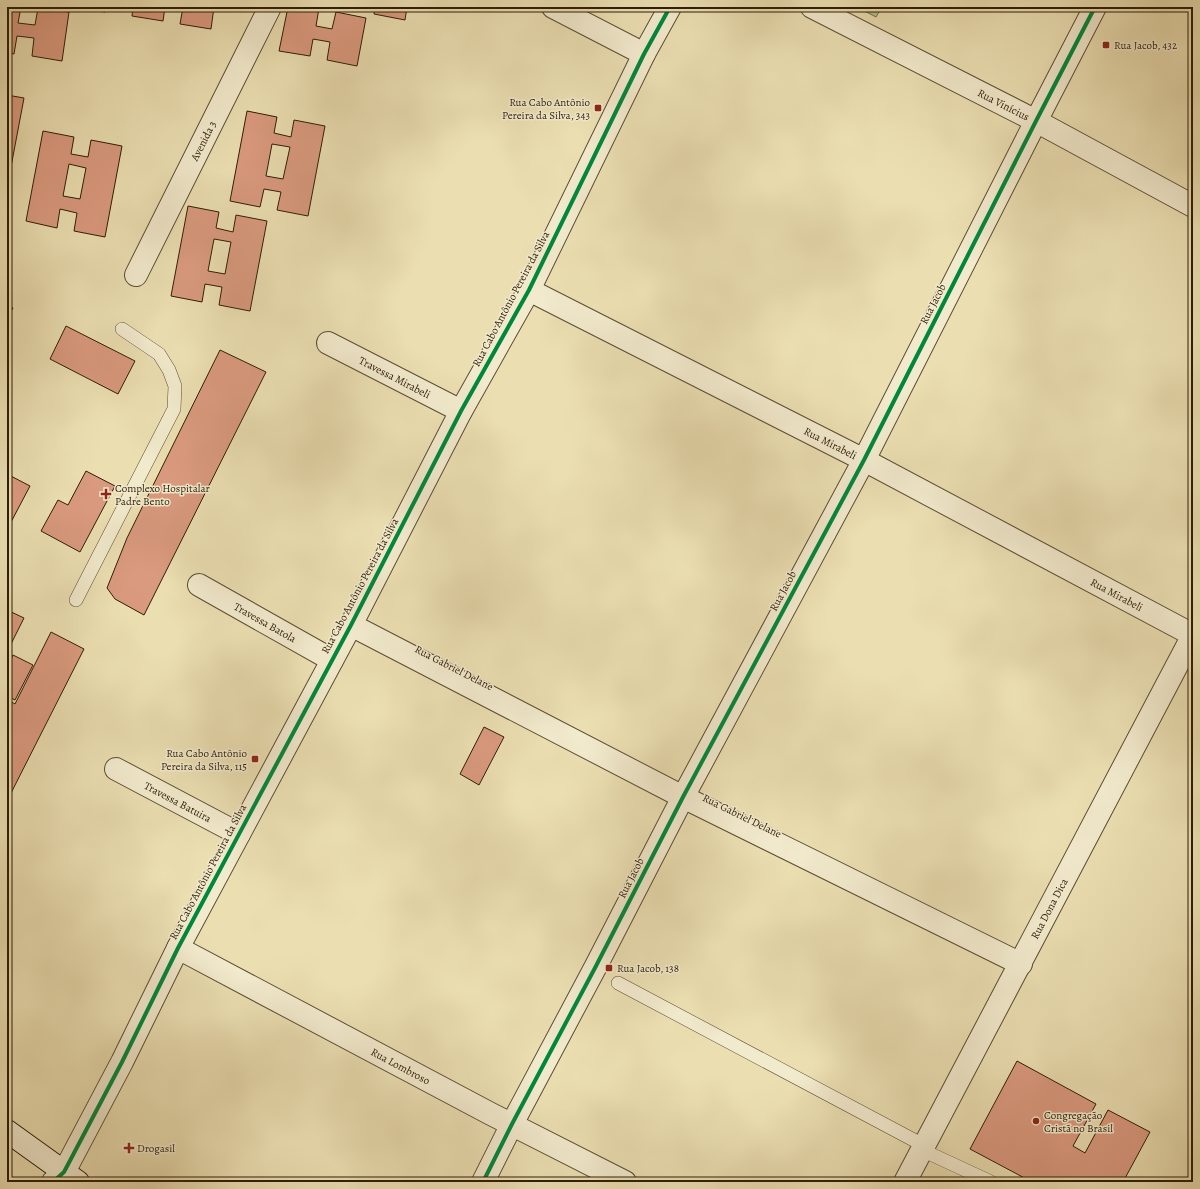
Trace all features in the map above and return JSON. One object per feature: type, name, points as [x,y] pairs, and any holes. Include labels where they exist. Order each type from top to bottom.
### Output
[{"type":"street","name":"Avenida 3","points":[[136,275],[270,7]]},
{"type":"street","points":[[553,7],[644,54]]},
{"type":"street","name":"Rua Cabo Antônio Pereira da Silva","points":[[65,1179],[178,948],[351,625],[461,411],[529,290],[644,54],[670,7]]},
{"type":"street","name":"Rua Vinícius","points":[[812,7],[1036,121],[1193,206]]},
{"type":"street","name":"Rua Jacob","points":[[483,1182],[683,797],[864,460],[1095,7]]},
{"type":"street","name":"Rua Mirabeli","points":[[529,290],[864,460],[1193,635]]},
{"type":"street","name":"Travessa Mirabeli","points":[[328,343],[461,411]]},
{"type":"street","name":"Travessa Batola","points":[[199,585],[332,660]]},
{"type":"street","name":"Rua Gabriel Delane","points":[[351,625],[683,797],[1021,964]]},
{"type":"street","name":"Rua Dona Dica","points":[[905,1182],[1193,635]]},
{"type":"street","name":"Travessa Batuira","points":[[116,768],[239,834]]},
{"type":"street","name":"Rua Lombroso","points":[[178,948],[625,1182]]},
{"type":"street","points":[[7,1131],[65,1179]]},
{"type":"lane","points":[[76,600],[174,408],[176,386],[169,370],[159,354],[122,329]]},
{"type":"lane","points":[[618,983],[923,1148],[990,1182]]},
{"type":"green space","points":[[857,7],[882,7],[876,17]]},
{"type":"building","points":[[7,7],[21,7],[18,23],[35,25],[38,8],[69,12],[62,61],[32,56],[34,38],[17,36],[14,54],[7,53]]},
{"type":"building","points":[[74,7],[105,7],[105,12]]},
{"type":"building","points":[[133,7],[165,7],[163,21],[132,16]]},
{"type":"building","points":[[183,7],[214,7],[211,29],[180,24]]},
{"type":"building","points":[[288,7],[319,8],[316,26],[332,29],[336,12],[366,18],[357,66],[327,60],[330,42],[313,39],[310,56],[279,51]]},
{"type":"building","points":[[338,7],[358,7],[357,11]]},
{"type":"building","points":[[375,7],[407,7],[405,20],[374,14]]},
{"type":"building","points":[[7,95],[24,98],[7,188]]},
{"type":"building","points":[[247,111],[277,117],[274,133],[291,137],[294,120],[325,126],[308,216],[277,210],[281,192],[264,189],[260,207],[230,201]],"holes":[[[272,144],[290,147],[283,179],[266,176]]]},
{"type":"building","points":[[43,131],[74,137],[71,154],[88,157],[91,140],[122,146],[105,237],[74,231],[77,213],[60,209],[57,228],[26,221]],"holes":[[[69,164],[86,168],[80,199],[63,196]]]},
{"type":"building","points":[[188,206],[219,212],[216,228],[233,232],[236,215],[267,221],[250,311],[219,305],[222,287],[205,284],[202,302],[171,296]],"holes":[[[214,239],[231,242],[225,274],[208,271]]]},
{"type":"building","points":[[7,305],[13,308],[7,318]]},
{"type":"building","points":[[66,326],[135,361],[118,394],[50,359]]},
{"type":"building","points":[[220,350],[266,372],[144,615],[115,599],[107,588],[127,538]]},
{"type":"building","points":[[86,471],[115,486],[80,552],[41,531],[58,500],[68,505]]},
{"type":"building","points":[[7,474],[30,486],[10,524],[7,522]]},
{"type":"building","points":[[7,610],[24,618],[7,652]]},
{"type":"building","points":[[51,632],[84,649],[7,801],[7,699],[15,704]]},
{"type":"building","points":[[13,655],[33,665],[15,700],[7,696],[7,667]]},
{"type":"building","points":[[484,727],[504,737],[479,785],[460,774]]},
{"type":"building","name":"Congregação Cristã no Brasil","points":[[1017,1061],[1096,1104],[1073,1146],[1085,1153],[1108,1110],[1150,1132],[1123,1182],[1032,1182],[970,1149]]},
{"type":"cycle path","points":[[53,1182],[64,1172],[122,1062],[178,948],[351,625],[461,411],[529,290],[644,54],[670,7]]},
{"type":"cycle path","points":[[483,1182],[683,797],[864,460],[1095,7]]},
{"type":"place","name":"Rua Jacob, 432","points":[[1106,45]]},
{"type":"place","name":"Rua Cabo Antônio Pereira da Silva, 343","points":[[598,108]]},
{"type":"place","name":"Complexo Hospitalar Padre Bento","points":[[106,494]]},
{"type":"place","name":"Rua Cabo Antônio Pereira da Silva, 115","points":[[255,759]]},
{"type":"place","name":"Rua Jacob, 138","points":[[609,968]]},
{"type":"place","name":"Congregação Cristã no Brasil","points":[[1036,1121]]},
{"type":"place","name":"Drogasil","points":[[129,1148]]}]
